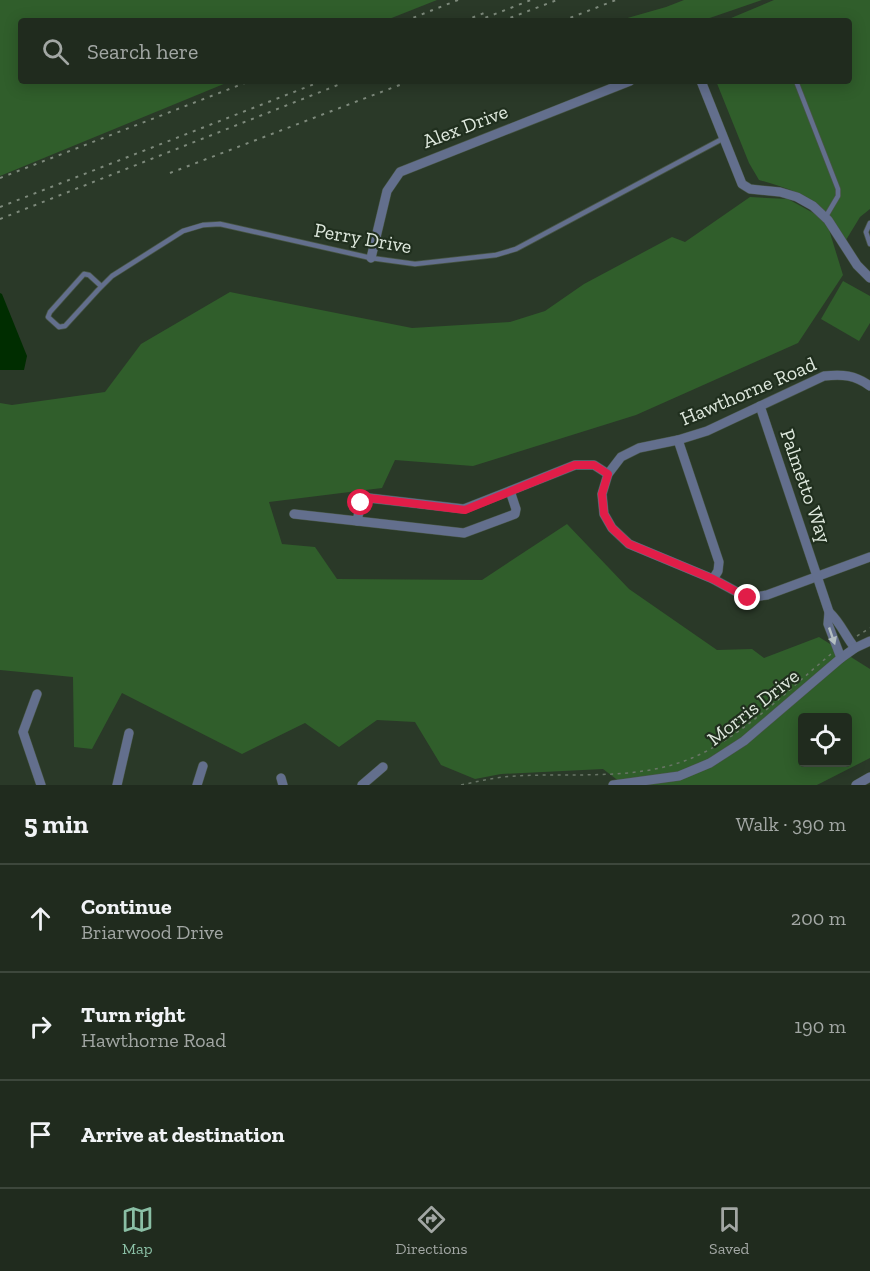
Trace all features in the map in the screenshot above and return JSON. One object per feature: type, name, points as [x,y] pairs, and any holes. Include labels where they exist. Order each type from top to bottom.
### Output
[{"type":"street","name":"Alex Drive","points":[[371,258],[387,190],[400,172],[622,84]]},
{"type":"street","points":[[702,84],[742,184],[750,189],[780,192],[797,197],[813,206],[825,218],[857,265],[870,278]]},
{"type":"street","name":"Hawthorne Road","points":[[608,474],[621,457],[639,447],[678,440],[730,422],[824,376],[842,374],[858,377],[870,386]]},
{"type":"street","name":"Palmetto Way","points":[[760,406],[818,577]]},
{"type":"street","points":[[678,440],[719,562],[718,571],[713,579]]},
{"type":"street","points":[[357,521],[361,503],[369,498],[465,510],[575,465],[594,465],[608,474],[602,494],[604,514],[612,528],[629,544],[713,579],[748,598],[767,595],[870,557]]},
{"type":"street","points":[[294,514],[464,532],[515,514],[516,509],[510,491]]},
{"type":"street","points":[[818,577],[829,612],[828,624],[839,654]]},
{"type":"street","points":[[829,612],[839,621],[852,644]]},
{"type":"street","name":"Morris Drive","points":[[614,785],[679,776],[710,764],[744,741],[852,644],[870,641]]},
{"type":"street","points":[[37,694],[23,732],[41,785]]},
{"type":"street","points":[[117,785],[129,733]]},
{"type":"street","points":[[197,785],[203,766]]},
{"type":"street","points":[[362,785],[383,768]]},
{"type":"street","points":[[856,785],[870,777]]},
{"type":"lane","points":[[797,84],[838,189],[838,196],[825,218]]},
{"type":"lane","name":"Perry Drive","points":[[99,288],[89,275],[84,274],[48,317],[60,327],[66,327],[112,276],[183,231],[203,225],[220,224],[371,258],[415,264],[496,255],[516,249],[724,138]]},
{"type":"lane","points":[[870,223],[866,232],[870,244]]},
{"type":"path","points":[[852,644],[870,628]]},
{"type":"path","points":[[461,785],[501,777],[633,772],[661,768],[693,758],[727,738],[839,654]]},
{"type":"shaded area","points":[[0,0],[437,0],[392,18],[18,18],[18,84],[224,84],[0,176]]},
{"type":"shaded area","points":[[684,0],[762,0],[710,18],[628,18]]},
{"type":"shaded area","points":[[774,0],[870,0],[870,209],[860,217],[846,240],[819,206],[788,189],[759,180],[749,163],[717,84],[852,84],[852,18],[731,18]]},
{"type":"shaded area","points":[[750,197],[788,199],[826,220],[843,275],[798,343],[636,415],[473,466],[395,460],[382,488],[269,502],[282,544],[315,547],[337,579],[482,580],[567,524],[629,589],[717,650],[752,649],[764,658],[819,637],[870,669],[870,758],[817,785],[624,785],[603,769],[501,774],[475,779],[441,765],[415,722],[377,720],[339,747],[305,723],[242,754],[122,693],[92,749],[74,747],[73,677],[0,670],[0,403],[12,405],[105,392],[141,344],[230,292],[412,328],[510,322],[545,311],[584,284],[672,237],[685,242]]},
{"type":"shaded area","points":[[843,281],[870,296],[870,323],[859,341],[821,319]]},
{"type":"shaded area","points":[[0,293],[27,356],[24,370],[0,370]]},
{"type":"railway","points":[[413,18],[458,0]]},
{"type":"railway","points":[[485,18],[531,0]]},
{"type":"railway","points":[[510,18],[557,0]]},
{"type":"railway","points":[[570,18],[616,0]]},
{"type":"railway","points":[[472,18],[484,13]]},
{"type":"railway","points":[[0,178],[242,84]]},
{"type":"railway","points":[[0,207],[314,84]]},
{"type":"railway","points":[[0,219],[340,84]]},
{"type":"railway","points":[[170,173],[402,84]]},
{"type":"route","points":[[361,503],[369,498],[465,510],[575,465],[594,465],[608,474],[602,494],[604,514],[612,528],[629,544],[713,579],[748,598]]}]
